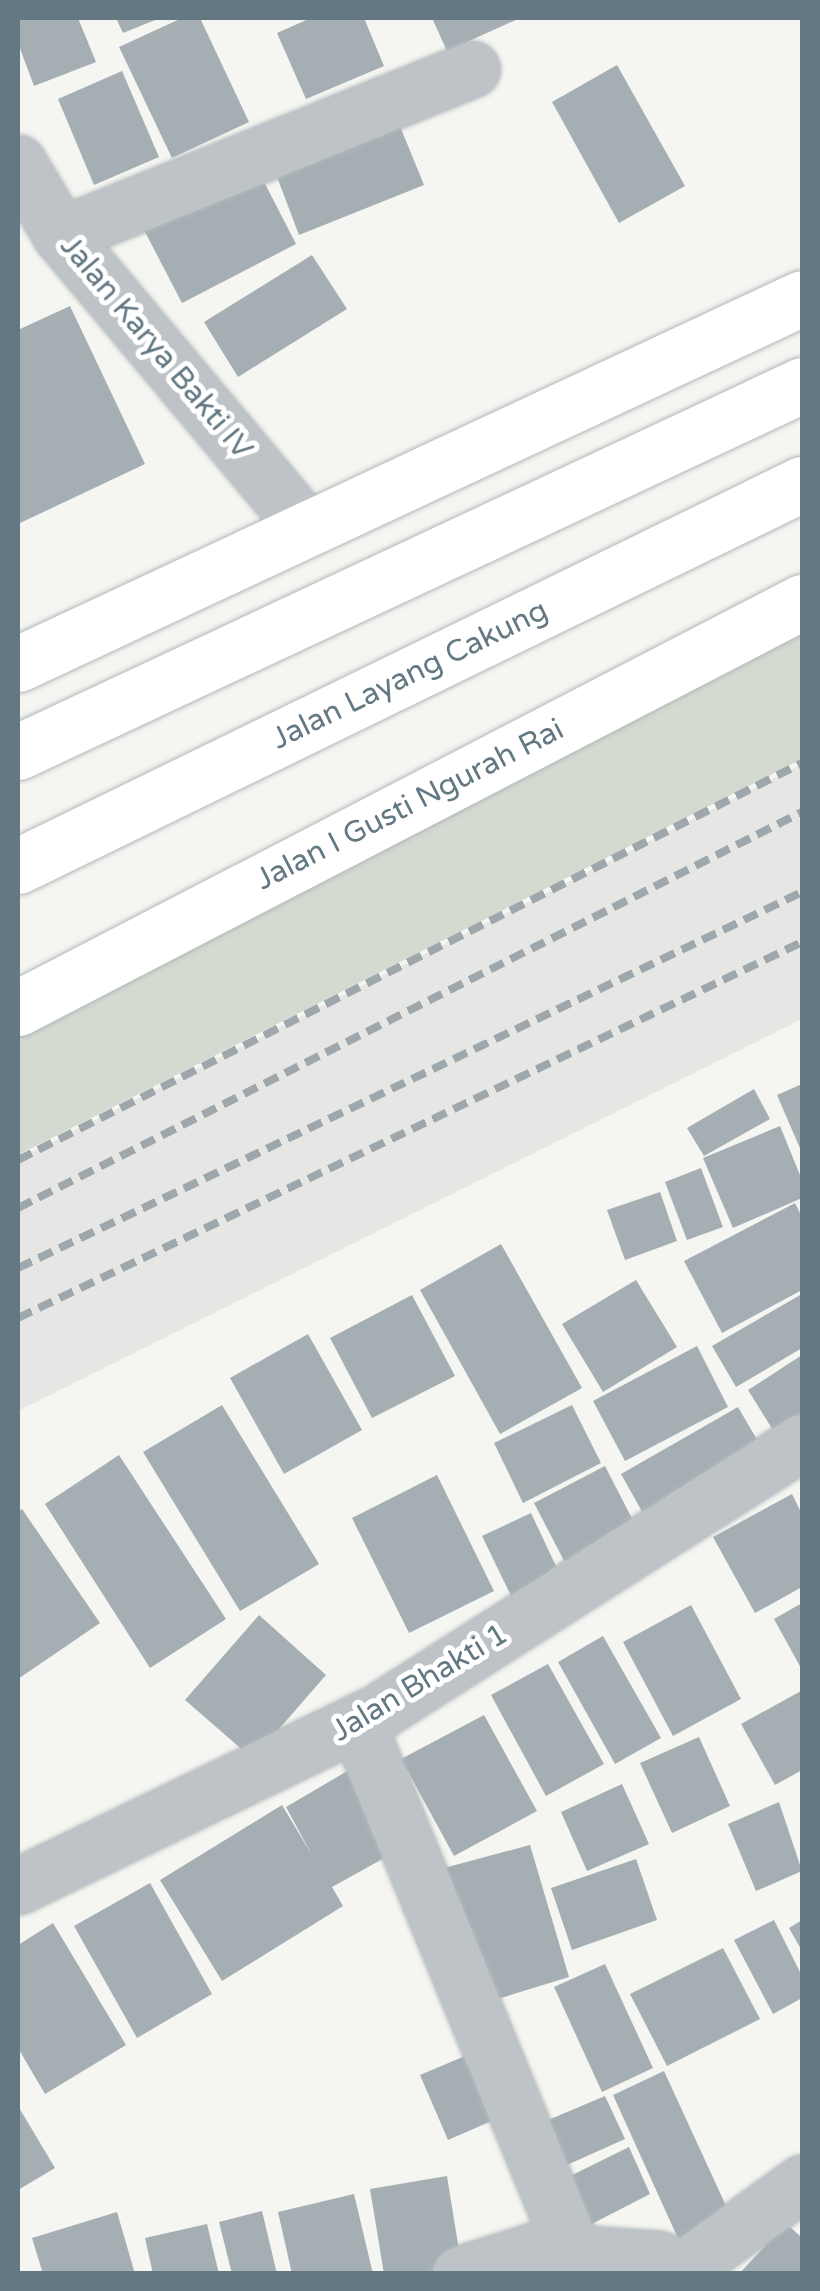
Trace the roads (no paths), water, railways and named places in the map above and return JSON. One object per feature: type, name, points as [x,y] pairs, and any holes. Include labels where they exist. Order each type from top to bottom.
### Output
[{"type":"main road","points":[[18,664],[802,298]]},
{"type":"main road","points":[[18,752],[802,384]]},
{"type":"main road","name":"Jalan Layang Cakung","points":[[18,866],[802,484]]},
{"type":"main road","name":"Jalan I Gusti Ngurah Rai","points":[[18,1008],[802,602]]},
{"type":"street","points":[[60,235],[472,69]]},
{"type":"street","name":"Jalan Karya Bakti IV","points":[[18,163],[60,235],[305,527]]},
{"type":"street","name":"Jalan Bhakti 1","points":[[18,1886],[358,1723],[798,1456]]},
{"type":"street","points":[[358,1723],[573,2251]]},
{"type":"street","points":[[460,2274],[536,2250],[659,2259],[687,2271],[802,2183]]},
{"type":"railway","points":[[18,1160],[802,763]]},
{"type":"railway","points":[[18,1208],[802,812]]},
{"type":"railway","points":[[18,1268],[802,892]]},
{"type":"railway","points":[[18,1318],[802,942]]}]
